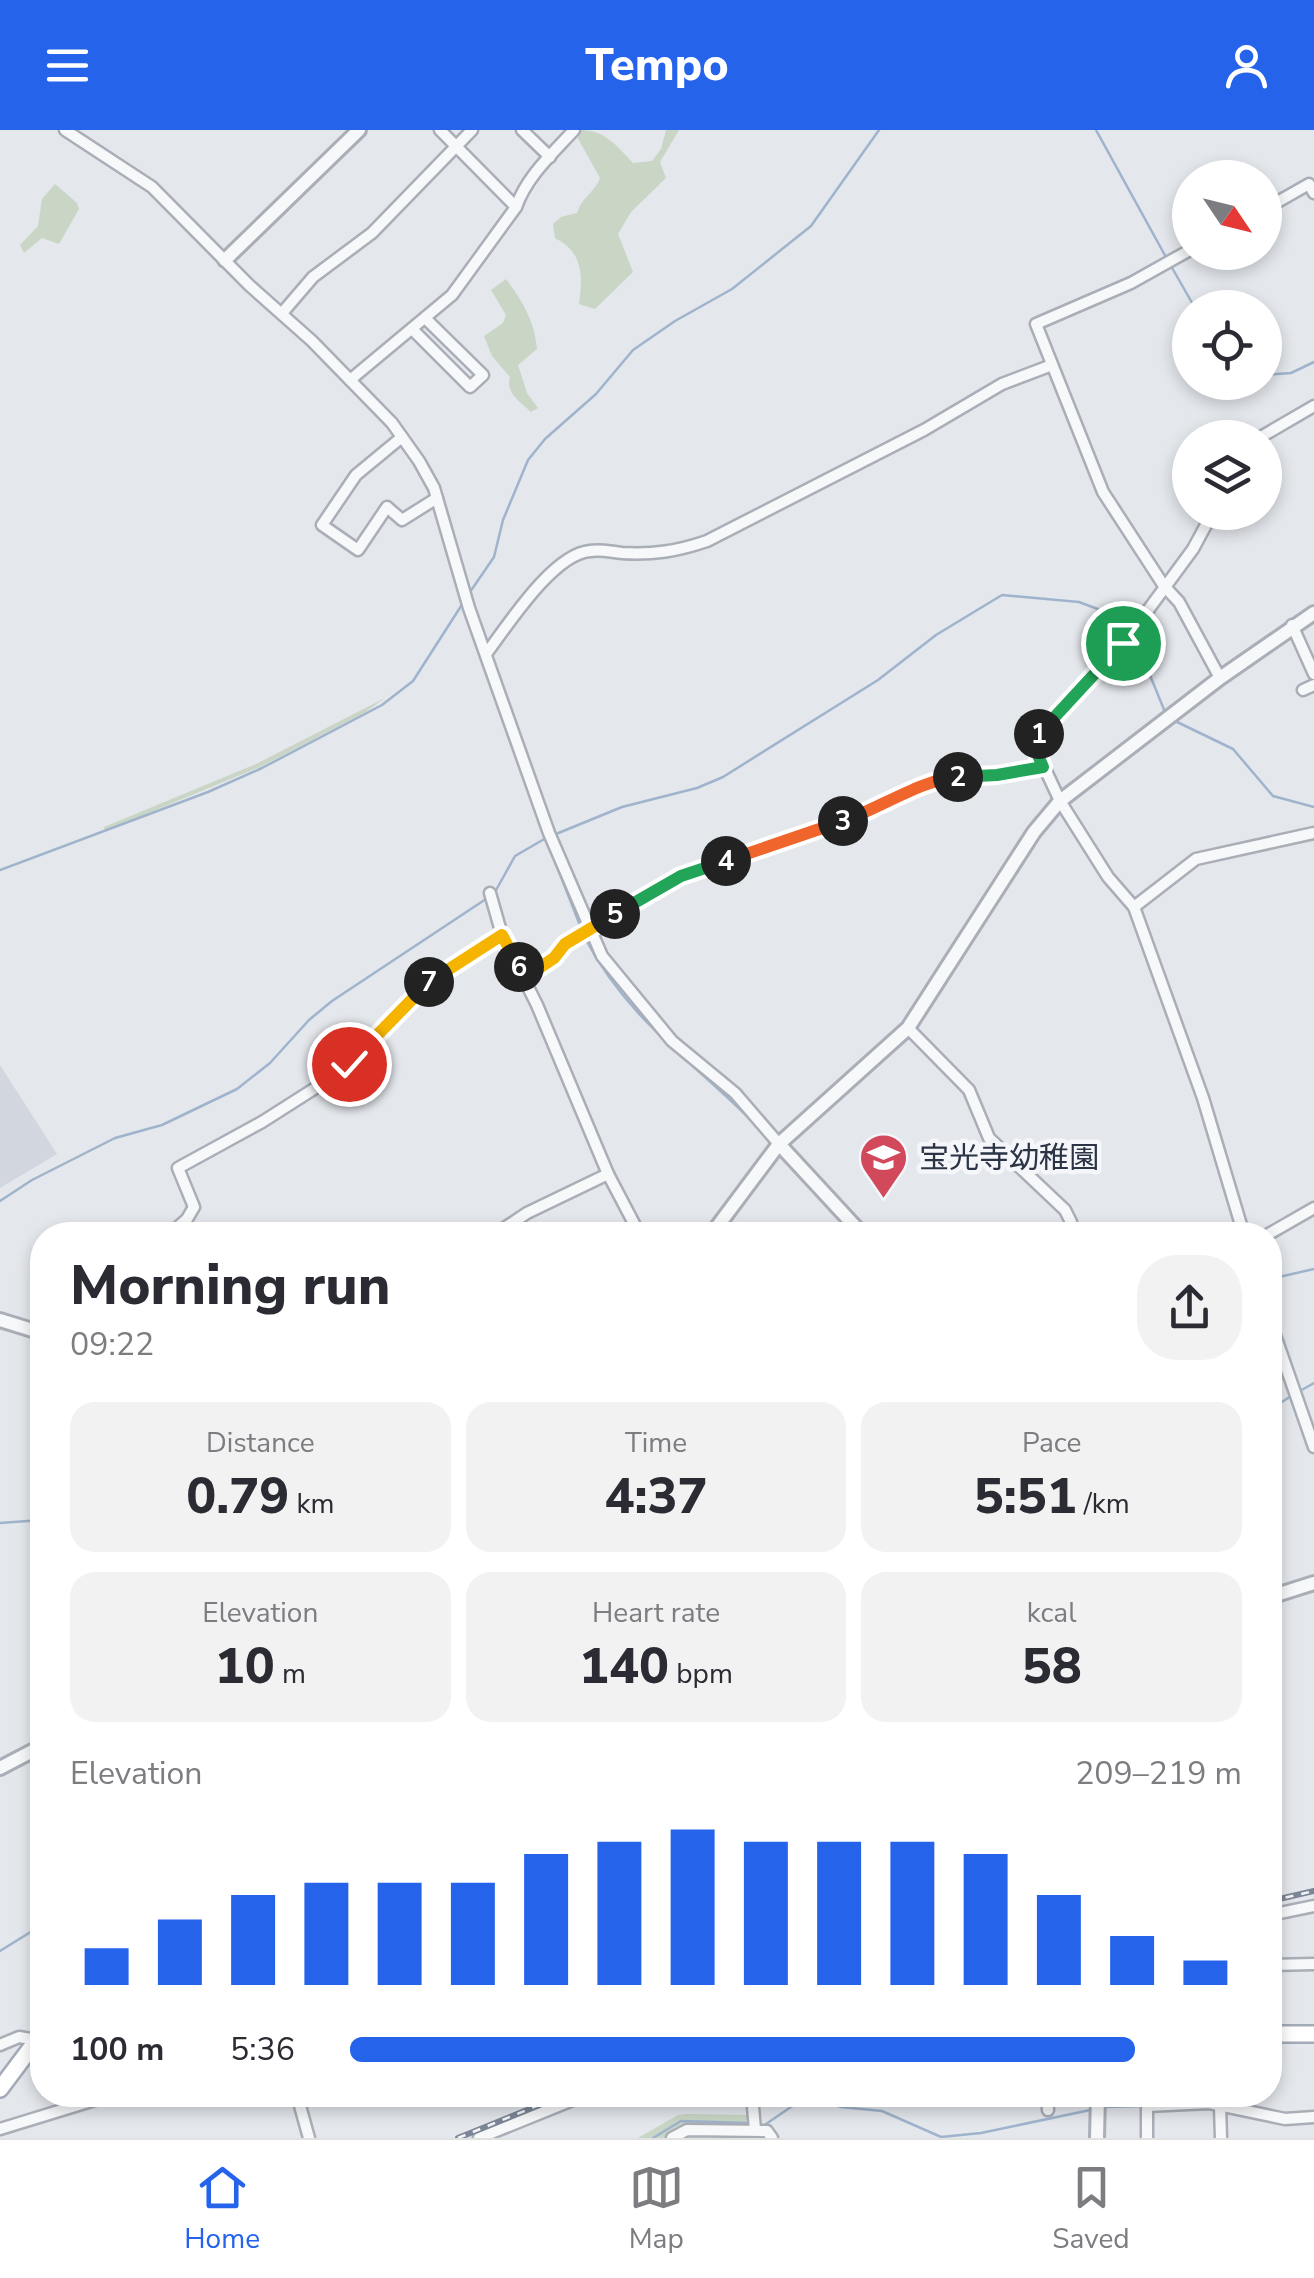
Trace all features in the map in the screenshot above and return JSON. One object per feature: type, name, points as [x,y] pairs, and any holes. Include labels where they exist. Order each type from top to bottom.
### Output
[{"type":"main road","points":[[1282,2034],[1314,2034]]},
{"type":"main road","points":[[0,2089],[30,2049]]},
{"type":"street","points":[[65,130],[152,187],[249,286],[283,312],[402,437],[438,498],[486,654],[550,832],[602,956],[672,1040],[735,1093],[852,1222]]},
{"type":"street","points":[[225,260],[360,130]]},
{"type":"street","points":[[440,130],[516,206]]},
{"type":"street","points":[[283,312],[314,277],[372,232],[472,130]]},
{"type":"street","points":[[522,130],[550,156]]},
{"type":"street","points":[[350,380],[461,284],[516,206],[522,190],[574,130]]},
{"type":"street","points":[[1282,199],[1309,184],[1314,193]]},
{"type":"street","points":[[1172,260],[1131,283],[1036,324],[1102,492],[1164,586],[1179,602],[1220,678]]},
{"type":"street","points":[[412,330],[470,388],[482,375],[425,318]]},
{"type":"street","points":[[486,654],[554,570],[576,554],[587,550],[677,552],[707,541],[924,430],[1002,384],[1052,365]]},
{"type":"street","points":[[1282,425],[1314,406]]},
{"type":"street","points":[[402,437],[356,475],[322,526],[358,550],[387,508],[402,520],[438,498]]},
{"type":"street","points":[[1204,530],[1123,643],[1032,741],[1060,800],[1108,877],[1134,907],[1202,1098],[1240,1222]]},
{"type":"street","points":[[722,1222],[779,1144],[908,1028],[1034,832],[1060,800],[1220,678],[1314,613]]},
{"type":"street","points":[[1292,626],[1314,674]]},
{"type":"street","points":[[524,978],[554,958],[565,944],[681,876],[878,809],[922,785],[947,778],[1043,767]]},
{"type":"street","points":[[1134,907],[1196,859],[1314,833]]},
{"type":"street","points":[[490,893],[502,935],[633,1222]]},
{"type":"street","points":[[183,1222],[194,1207],[178,1168],[340,1073],[430,982],[502,935]]},
{"type":"street","points":[[908,1028],[969,1090],[989,1138],[1064,1210],[1071,1222]]},
{"type":"street","points":[[514,1222],[608,1174]]},
{"type":"street","points":[[1282,1226],[1314,1208]]},
{"type":"street","points":[[0,1320],[30,1329]]},
{"type":"street","points":[[1282,1355],[1314,1447]]},
{"type":"street","points":[[1282,1594],[1314,1583]]},
{"type":"street","points":[[0,1768],[30,1752]]},
{"type":"street","points":[[1282,1913],[1314,1906]]},
{"type":"street","points":[[1282,1965],[1314,1964]]},
{"type":"street","points":[[0,2045],[30,2036]]},
{"type":"street","points":[[0,2129],[72,2107]]},
{"type":"street","points":[[300,2107],[309,2138]]},
{"type":"street","points":[[479,2138],[556,2107]]},
{"type":"street","points":[[751,2134],[752,2107]]},
{"type":"street","points":[[1097,2138],[1098,2107]]},
{"type":"street","points":[[1147,2107],[1148,2138]]},
{"type":"street","points":[[1220,2107],[1220,2138]]},
{"type":"street","points":[[1225,2107],[1284,2119],[1314,2117]]},
{"type":"street","points":[[672,2138],[686,2130],[751,2134],[766,2131],[772,2138]]},
{"type":"shaded area","points":[[0,1065],[57,1154],[0,1188]]},
{"type":"green space","points":[[581,130],[604,136],[633,163],[652,161],[661,149],[666,130],[679,130],[660,162],[666,178],[631,212],[618,234],[633,272],[595,309],[579,304],[579,265],[571,250],[555,238],[553,224],[561,217],[577,213],[600,178],[576,135]]},
{"type":"green space","points":[[55,184],[79,209],[59,244],[42,238],[24,253],[20,245],[38,226],[42,199]]},
{"type":"green space","points":[[506,279],[527,312],[536,339],[537,349],[518,365],[527,393],[538,408],[531,412],[512,392],[510,377],[492,356],[484,336],[503,323],[506,315],[491,290]]},
{"type":"green space","points":[[385,698],[262,766],[105,831],[104,827],[256,764]]},
{"type":"green space","points":[[686,2114],[749,2115],[743,2128],[686,2127],[666,2138],[638,2138]]},
{"type":"waterway","points":[[470,592],[494,557],[503,520],[528,460],[545,439],[596,394],[633,350],[732,289],[811,226],[879,130]]},
{"type":"waterway","points":[[1096,130],[1167,259]]},
{"type":"waterway","points":[[1171,266],[1185,290]]},
{"type":"waterway","points":[[1282,374],[1314,362]]},
{"type":"waterway","points":[[556,834],[622,807],[697,788],[723,777],[878,680],[936,635],[1002,595],[1079,602],[1111,614],[1131,629]]},
{"type":"waterway","points":[[0,870],[208,792],[382,705],[413,681],[463,603]]},
{"type":"waterway","points":[[1134,636],[1165,712]]},
{"type":"waterway","points":[[1175,721],[1233,749],[1273,796],[1314,807]]},
{"type":"waterway","points":[[495,892],[515,856],[546,838]]},
{"type":"waterway","points":[[549,846],[581,928]]},
{"type":"waterway","points":[[0,1201],[32,1180],[115,1138],[162,1125],[237,1089],[270,1063],[332,1001],[486,899]]},
{"type":"waterway","points":[[585,938],[602,967],[642,1017],[756,1125]]},
{"type":"waterway","points":[[1282,1276],[1314,1269]]},
{"type":"waterway","points":[[1298,1392],[1314,1383]]},
{"type":"waterway","points":[[1282,1402],[1291,1396]]},
{"type":"waterway","points":[[0,1523],[30,1521]]},
{"type":"waterway","points":[[0,1951],[30,1932]]},
{"type":"waterway","points":[[766,2124],[791,2107]]},
{"type":"waterway","points":[[841,2107],[882,2111],[941,2137],[981,2133],[1095,2109]]},
{"type":"waterway","points":[[653,2138],[681,2121],[748,2123]]},
{"type":"railway","points":[[1282,1898],[1314,1891]]},
{"type":"railway","points":[[458,2138],[534,2107]]},
{"type":"place","name":"宝光寺幼稚園","points":[[884,1200]]},
{"type":"route","points":[[349,1064],[430,982],[502,935],[524,978],[554,958],[571,940],[681,876],[878,809],[922,785],[947,778],[1043,767],[1032,741],[1123,643]]}]
